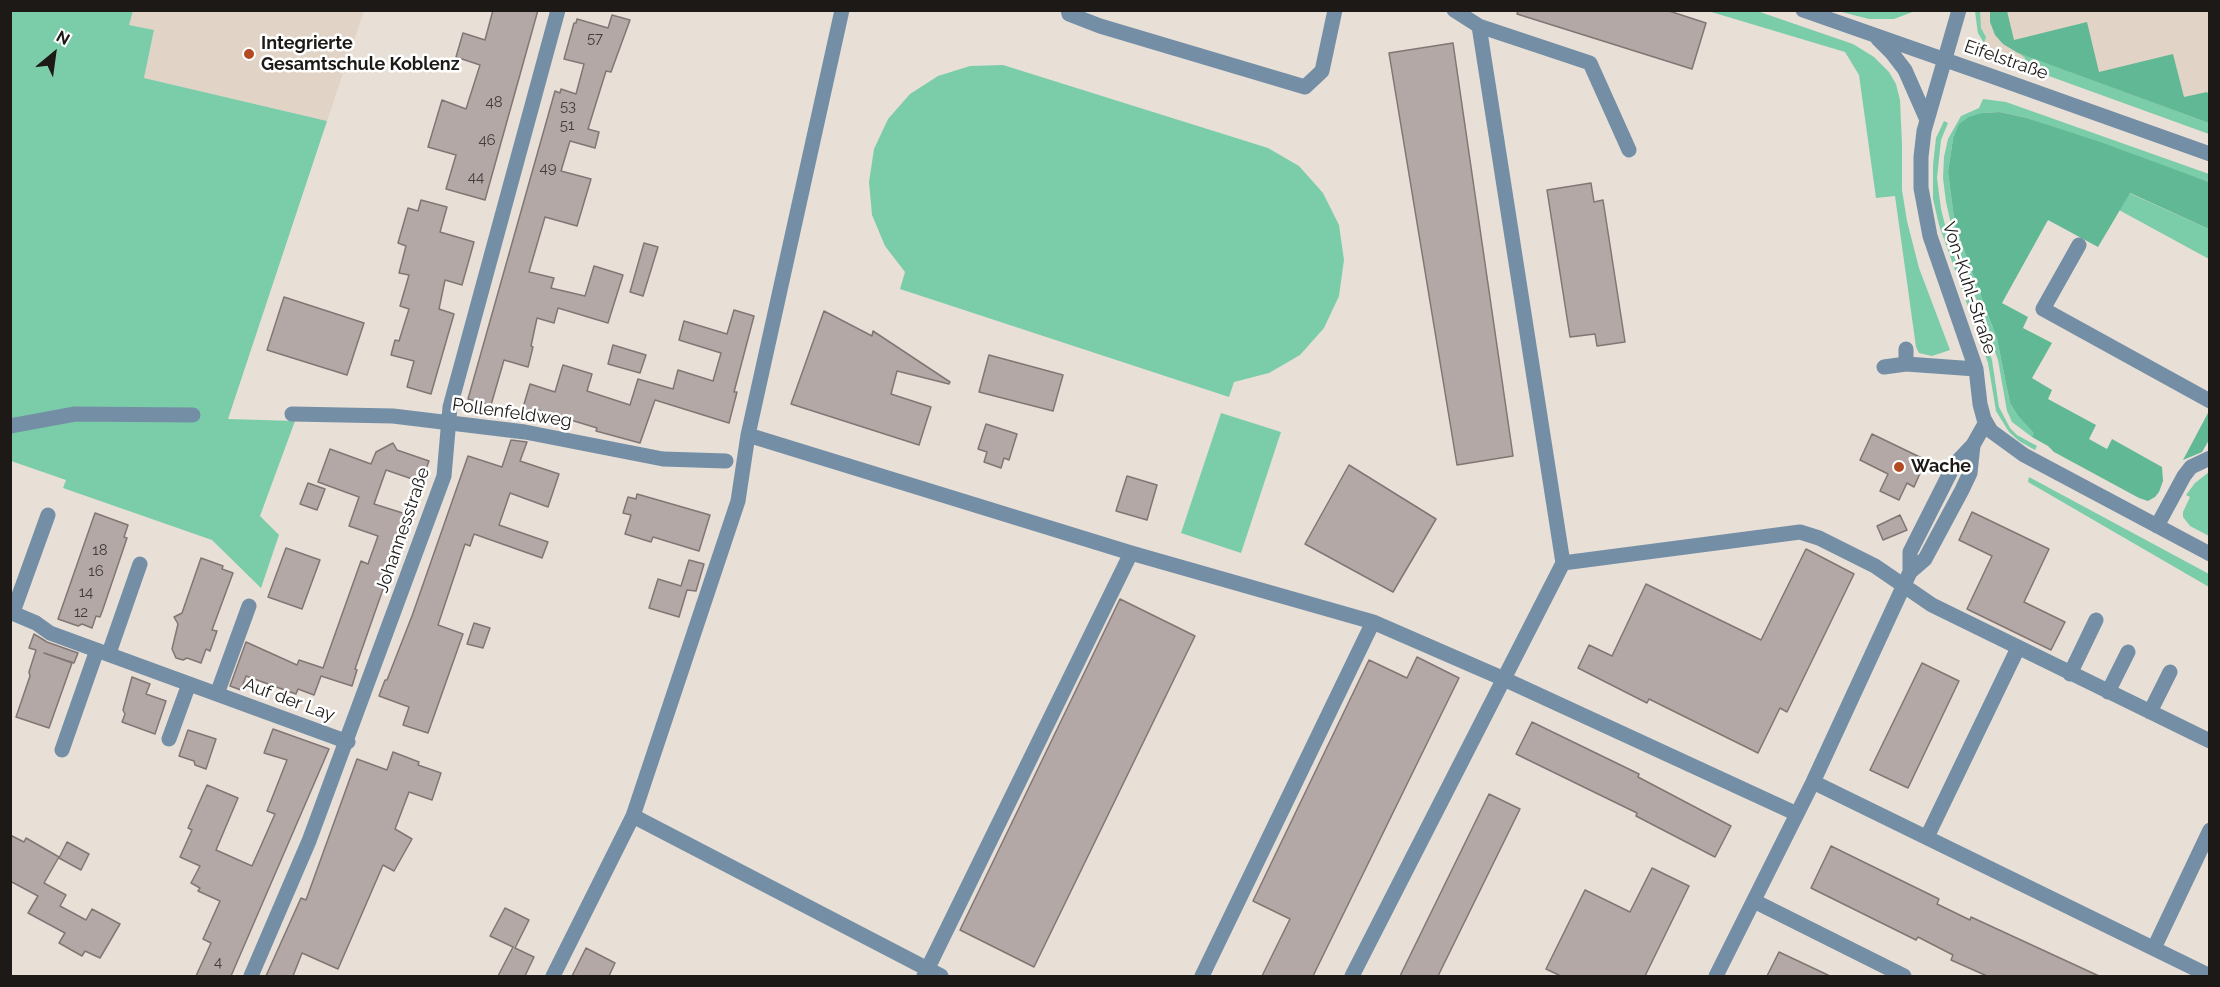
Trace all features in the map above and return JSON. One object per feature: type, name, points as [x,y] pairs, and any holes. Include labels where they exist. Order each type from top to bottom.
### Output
[{"type":"street","name":"Johannesstraße","points":[[251,976],[309,842],[348,742],[444,476],[450,407],[558,10]]},
{"type":"street","points":[[553,976],[633,816],[738,501],[748,435],[842,10]]},
{"type":"street","points":[[1068,10],[1069,14],[1100,26],[1305,87],[1322,71],[1335,10]]},
{"type":"street","points":[[1454,10],[1479,26],[1590,63],[1629,150]]},
{"type":"street","name":"Eifelstraße","points":[[1803,10],[2205,151]]},
{"type":"street","name":"Von-Kuhl-Straße","points":[[1959,10],[1927,120],[1921,157],[1924,212],[1930,236],[1976,369],[1980,404],[1986,422]]},
{"type":"street","points":[[1352,976],[1563,563],[1479,26]]},
{"type":"street","points":[[1875,36],[1905,70],[1927,120]]},
{"type":"street","points":[[2079,245],[2043,309],[2210,401]]},
{"type":"street","points":[[1906,349],[1906,364]]},
{"type":"street","points":[[1884,367],[1906,364],[1976,369]]},
{"type":"street","points":[[10,426],[75,414],[193,415]]},
{"type":"street","name":"Pollenfeldweg","points":[[292,414],[393,416],[525,432],[663,459],[726,461]]},
{"type":"street","points":[[1716,976],[1813,782],[1907,579],[1925,559],[1962,490],[1970,473],[1973,445],[1986,422]]},
{"type":"street","points":[[1986,422],[1991,431],[2024,455],[2210,554]]},
{"type":"street","points":[[748,435],[1131,553],[1373,622],[1504,679],[1797,814]]},
{"type":"street","points":[[2157,526],[2184,476],[2192,467],[2210,458]]},
{"type":"street","name":"Auf der Lay","points":[[48,515],[12,612],[50,633],[348,742]]},
{"type":"street","points":[[1563,563],[1800,532],[1819,538],[1907,579],[1932,605],[2210,741]]},
{"type":"street","points":[[633,816],[931,974],[1131,553]]},
{"type":"street","points":[[62,750],[140,564]]},
{"type":"street","name":"Auf der Lay","points":[[217,694],[249,606]]},
{"type":"street","points":[[2070,674],[2096,620]]},
{"type":"street","points":[[1202,976],[1373,622]]},
{"type":"street","points":[[1927,837],[2018,648]]},
{"type":"street","points":[[2108,692],[2127,652]]},
{"type":"street","points":[[2150,712],[2170,672]]},
{"type":"street","points":[[169,739],[189,684]]},
{"type":"street","points":[[1813,782],[2210,976]]},
{"type":"street","points":[[2154,948],[2210,830]]},
{"type":"street","points":[[1754,901],[1873,970],[1904,976]]},
{"type":"shaded area","name":"Integrierte Gesamtschule Koblenz","points":[[133,11],[364,11],[327,121],[144,78],[154,30],[129,25]]},
{"type":"shaded area","points":[[1975,11],[2209,11],[2209,134],[2005,60],[1994,54],[1984,43],[1977,31]]},
{"type":"green space","points":[[1867,10],[1871,12],[1915,11],[1894,19],[1869,19],[1838,11]]},
{"type":"green space","points":[[11,11],[133,11],[129,25],[154,30],[144,78],[327,121],[228,419],[295,421],[260,516],[279,535],[261,588],[212,540],[63,488],[66,480],[11,461]]},
{"type":"green space","points":[[1708,11],[1757,11],[1853,44],[1874,57],[1889,72],[1896,84],[1900,100],[1902,190],[1907,221],[1919,268],[1950,350],[1932,356],[1919,353],[1916,347],[1895,196],[1876,198],[1859,75],[1845,52]]},
{"type":"green space","points":[[1975,11],[1980,11],[1981,28],[1986,37],[1984,43],[1978,33]]},
{"type":"green space","points":[[1990,11],[2007,11],[2014,40],[2087,22],[2099,72],[2173,54],[2184,97],[2207,92],[2209,95],[2209,123],[2018,53],[2003,44],[1995,35],[1990,22]]},
{"type":"green space","points":[[2019,53],[2209,123],[2209,134],[2024,67],[2025,58]]},
{"type":"green space","points":[[1003,65],[1268,148],[1299,166],[1323,193],[1339,225],[1344,260],[1339,296],[1324,328],[1300,355],[1269,373],[1234,382],[1229,397],[900,289],[905,272],[885,246],[872,215],[869,182],[874,149],[888,119],[910,94],[938,76],[970,66]]},
{"type":"green space","points":[[1983,99],[2006,102],[2209,174],[2209,182],[2027,118],[2000,112],[1982,113],[1953,139],[1948,172],[1955,226],[1997,339],[2010,403],[2018,416],[2035,433],[2032,437],[2012,422],[2007,411],[1998,360],[1965,268],[1946,202],[1943,178],[1948,139],[1961,116],[1979,108]]},
{"type":"green space","points":[[2000,112],[2027,118],[2103,143],[2209,182],[2209,229],[2130,193],[2098,247],[2048,220],[2002,303],[2028,317],[2023,328],[2052,343],[2032,378],[2052,390],[2048,399],[2096,425],[2089,439],[2107,449],[2112,439],[2162,467],[2163,481],[2159,492],[2148,501],[2054,452],[2032,437],[2034,433],[2018,416],[2010,403],[1997,339],[1955,226],[1948,172],[1953,139],[1959,124],[1969,117],[1982,113]]},
{"type":"green space","points":[[1944,121],[1948,123],[1941,140],[1937,178],[1941,209],[1950,245],[1992,360],[1999,407],[2010,428],[2017,435],[2037,446],[2035,450],[2009,432],[1996,411],[1988,363],[1939,225],[1933,199],[1933,165],[1936,138]]},
{"type":"green space","points":[[2129,193],[2209,229],[2209,259],[2119,210]]},
{"type":"green space","points":[[2209,411],[2209,440],[2202,452],[2183,460]]},
{"type":"green space","points":[[1221,413],[1281,432],[1241,553],[1181,533]]},
{"type":"green space","points":[[2209,472],[2209,536],[2190,526],[2183,517],[2183,512],[2190,497],[2186,495],[2195,483]]},
{"type":"green space","points":[[2029,477],[2209,574],[2209,587],[2028,482]]},
{"type":"building","points":[[493,10],[538,10],[485,200],[446,189],[456,155],[428,147],[442,100],[466,109],[480,65],[456,57],[463,33],[485,40]]},
{"type":"building","points":[[1518,10],[1666,10],[1706,23],[1692,69],[1517,14]]},
{"type":"building","points":[[612,15],[630,20],[611,72],[606,71],[588,129],[599,132],[595,148],[570,141],[561,171],[591,179],[577,226],[545,217],[529,272],[554,278],[551,288],[585,296],[594,266],[623,275],[608,323],[558,308],[554,323],[537,318],[528,367],[504,360],[491,405],[468,399],[555,91],[560,93],[561,89],[576,94],[584,64],[564,59],[574,23],[577,19],[608,28]]},
{"type":"building","points":[[1453,43],[1513,456],[1457,465],[1389,53]]},
{"type":"building","points":[[1591,183],[1594,202],[1603,200],[1625,342],[1597,346],[1595,334],[1570,337],[1547,190]]},
{"type":"building","points":[[421,200],[447,207],[440,232],[474,242],[462,285],[445,280],[439,309],[454,314],[431,394],[407,387],[414,361],[391,355],[395,340],[399,341],[409,309],[400,306],[409,275],[399,273],[406,246],[398,243],[408,208],[418,211]]},
{"type":"building","points":[[644,243],[658,247],[643,296],[630,292]]},
{"type":"building","points":[[284,297],[364,323],[347,375],[267,350]]},
{"type":"building","points":[[734,310],[754,316],[734,392],[737,392],[729,423],[655,400],[640,443],[596,431],[597,428],[538,410],[537,414],[522,411],[530,384],[555,392],[563,365],[592,374],[587,391],[630,405],[638,379],[673,389],[678,370],[713,381],[721,353],[679,340],[684,321],[727,334]]},
{"type":"building","points":[[824,311],[872,336],[873,331],[950,382],[949,384],[897,371],[891,394],[931,407],[919,445],[791,404]]},
{"type":"building","points":[[613,345],[646,355],[640,373],[608,364]]},
{"type":"building","points":[[989,355],[1063,375],[1053,411],[979,392]]},
{"type":"building","points":[[986,424],[1017,434],[1009,460],[1004,458],[1001,468],[984,462],[987,452],[978,449]]},
{"type":"building","name":"Wache","points":[[1872,434],[1926,460],[1914,487],[1907,483],[1899,500],[1880,491],[1888,474],[1860,460]]},
{"type":"building","points":[[511,440],[527,442],[520,461],[559,474],[548,507],[510,493],[499,525],[548,542],[542,558],[474,534],[470,546],[465,544],[438,625],[463,634],[428,733],[403,725],[409,707],[379,696],[412,616],[468,456],[502,467]]},
{"type":"building","points":[[393,443],[397,450],[429,461],[421,482],[386,470],[374,504],[409,515],[355,669],[357,670],[352,686],[321,676],[314,695],[298,689],[296,694],[246,676],[241,690],[230,686],[246,642],[297,665],[299,660],[323,668],[361,561],[368,564],[378,536],[349,526],[359,497],[318,482],[330,449],[371,464],[376,452]]},
{"type":"building","points":[[1349,465],[1436,519],[1393,592],[1305,544]]},
{"type":"building","points":[[1127,476],[1157,485],[1147,520],[1116,511]]},
{"type":"building","points":[[308,483],[325,489],[317,510],[300,504]]},
{"type":"building","points":[[637,494],[710,515],[699,551],[653,537],[651,542],[625,534],[631,515],[623,513],[628,497],[636,499]]},
{"type":"building","points":[[1972,512],[2049,549],[2024,602],[2065,622],[2051,650],[1967,609],[1992,556],[1959,540]]},
{"type":"building","points":[[95,513],[128,525],[124,537],[127,538],[103,609],[100,617],[96,616],[92,628],[58,619]]},
{"type":"building","points":[[1900,515],[1907,530],[1883,540],[1877,526]]},
{"type":"building","points":[[286,548],[320,560],[302,609],[268,597]]},
{"type":"building","points":[[1806,549],[1854,574],[1787,712],[1780,708],[1758,753],[1649,699],[1647,703],[1578,668],[1589,645],[1612,656],[1646,584],[1761,640]]},
{"type":"building","points":[[201,558],[223,566],[222,569],[233,573],[212,630],[217,631],[210,651],[206,649],[201,663],[187,658],[183,660],[176,658],[172,649],[178,624],[174,617],[182,613]]},
{"type":"building","points":[[689,560],[704,564],[696,591],[687,590],[679,617],[649,608],[658,579],[681,586]]},
{"type":"building","points":[[1120,599],[1195,636],[1034,967],[960,930]]},
{"type":"building","points":[[474,623],[490,628],[483,648],[467,644]]},
{"type":"building","points":[[34,634],[47,642],[78,653],[74,663],[44,653],[72,663],[49,728],[16,717],[36,650],[29,648]]},
{"type":"building","points":[[1417,657],[1459,678],[1313,976],[1262,976],[1290,919],[1253,901],[1369,660],[1407,678]]},
{"type":"building","points":[[1922,663],[1959,681],[1908,788],[1870,770]]},
{"type":"building","points":[[132,677],[150,684],[146,694],[166,701],[155,734],[122,722]]},
{"type":"building","points":[[1532,722],[1639,774],[1638,777],[1731,826],[1715,857],[1636,816],[1637,813],[1516,754]]},
{"type":"building","points":[[273,729],[329,749],[231,976],[196,976],[211,943],[203,939],[220,901],[198,891],[200,888],[191,883],[200,866],[180,857],[192,830],[188,828],[207,785],[238,798],[216,850],[252,866],[275,814],[267,811],[287,760],[264,753]]},
{"type":"building","points":[[188,730],[216,739],[206,769],[195,765],[194,761],[179,756]]},
{"type":"building","points":[[393,752],[419,762],[418,765],[441,773],[432,800],[409,792],[395,829],[412,839],[394,871],[383,865],[338,969],[302,953],[293,976],[266,976],[301,898],[306,900],[357,759],[387,770]]},
{"type":"building","points":[[1489,794],[1520,809],[1438,976],[1400,976]]},
{"type":"building","points":[[10,835],[24,842],[26,838],[59,857],[44,883],[66,895],[60,906],[86,920],[92,909],[120,924],[100,958],[85,951],[82,956],[59,943],[65,933],[28,913],[38,896],[10,881]]},
{"type":"building","points":[[67,842],[89,854],[81,870],[59,858]]},
{"type":"building","points":[[1831,846],[1939,899],[1937,904],[1970,920],[1971,917],[2099,976],[1987,976],[1951,960],[1953,955],[1918,937],[1916,940],[1811,888]]},
{"type":"building","points":[[1652,868],[1689,886],[1645,976],[1561,976],[1546,969],[1585,890],[1630,912]]},
{"type":"building","points":[[505,908],[529,920],[515,948],[534,957],[525,976],[498,976],[513,947],[490,936]]},
{"type":"building","points":[[586,948],[615,963],[609,976],[572,976]]},
{"type":"building","points":[[1779,952],[1830,976],[1767,976]]},
{"type":"place","name":"Integrierte Gesamtschule Koblenz","points":[[249,54]]},
{"type":"place","name":"Wache","points":[[1899,467]]}]
